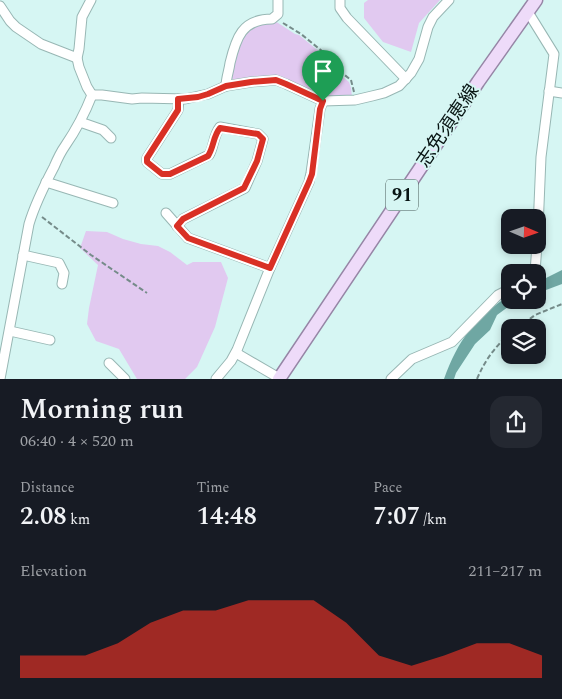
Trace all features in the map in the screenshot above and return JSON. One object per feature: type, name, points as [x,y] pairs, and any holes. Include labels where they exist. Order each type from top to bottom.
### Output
[{"type":"main road","name":"志免須恵線","points":[[279,379],[478,82],[536,0]]},
{"type":"street","points":[[91,0],[82,17],[77,58],[87,87],[92,95]]},
{"type":"street","points":[[226,86],[234,46],[239,35],[246,26],[254,21],[272,19],[278,14],[278,0]]},
{"type":"street","points":[[340,0],[340,8],[347,18],[406,79]]},
{"type":"street","points":[[92,95],[132,99],[178,99],[198,97],[226,86],[276,80],[323,101],[355,100],[384,93],[399,86],[411,74],[419,59],[428,27],[433,17],[449,0]]},
{"type":"street","points":[[2,5],[10,21],[16,27],[41,44],[77,58]]},
{"type":"street","points":[[528,12],[554,54],[541,157],[539,209]]},
{"type":"street","points":[[549,91],[562,93]]},
{"type":"street","points":[[0,379],[33,210],[64,147],[80,122],[92,95]]},
{"type":"street","points":[[177,226],[183,219],[244,188],[257,161],[263,139],[258,134],[220,128],[216,132],[208,156],[170,174],[162,174],[147,162],[147,158],[178,110],[178,99]]},
{"type":"street","points":[[216,379],[231,362],[236,353],[270,268],[309,182],[312,174],[320,109],[323,101]]},
{"type":"street","points":[[80,122],[103,130],[111,138]]},
{"type":"street","points":[[46,182],[113,203]]},
{"type":"street","points":[[166,213],[188,238],[270,268]]},
{"type":"street","points":[[23,255],[58,262],[64,273],[62,284]]},
{"type":"street","points":[[390,379],[412,359],[452,342],[501,294]]},
{"type":"street","points":[[10,331],[50,340]]},
{"type":"street","points":[[236,353],[279,379]]},
{"type":"street","points":[[109,362],[125,379]]},
{"type":"path","points":[[272,19],[279,20],[301,34],[328,56],[332,65],[351,80],[355,100]]},
{"type":"path","points":[[33,210],[91,255],[147,293]]},
{"type":"path","points":[[531,319],[562,304]]},
{"type":"path","points":[[477,379],[489,355],[501,341]]},
{"type":"shaded area","points":[[368,0],[440,0],[419,23],[411,52],[383,42],[364,18],[364,3]]},
{"type":"shaded area","points":[[275,21],[299,35],[326,57],[330,66],[349,82],[352,97],[327,97],[279,76],[235,81],[230,78],[239,42],[252,26]]},
{"type":"shaded area","points":[[86,231],[107,232],[141,244],[158,246],[170,252],[187,265],[193,262],[221,262],[228,278],[215,327],[197,367],[185,379],[137,379],[119,349],[96,341],[87,324],[98,265],[80,248]]},
{"type":"water","points":[[562,270],[562,284],[546,290],[546,278]]},
{"type":"water","points":[[501,302],[501,309],[505,309],[497,315],[490,330],[475,344],[454,379],[444,379],[455,353],[469,331],[477,321]]},
{"type":"route","points":[[276,80],[323,101],[320,109],[312,174],[270,268],[188,238],[177,226],[183,219],[244,188],[257,161],[263,139],[258,134],[220,128],[216,132],[208,156],[170,174],[162,174],[147,162],[147,158],[178,110],[178,99],[198,97],[226,86],[276,80]]}]
